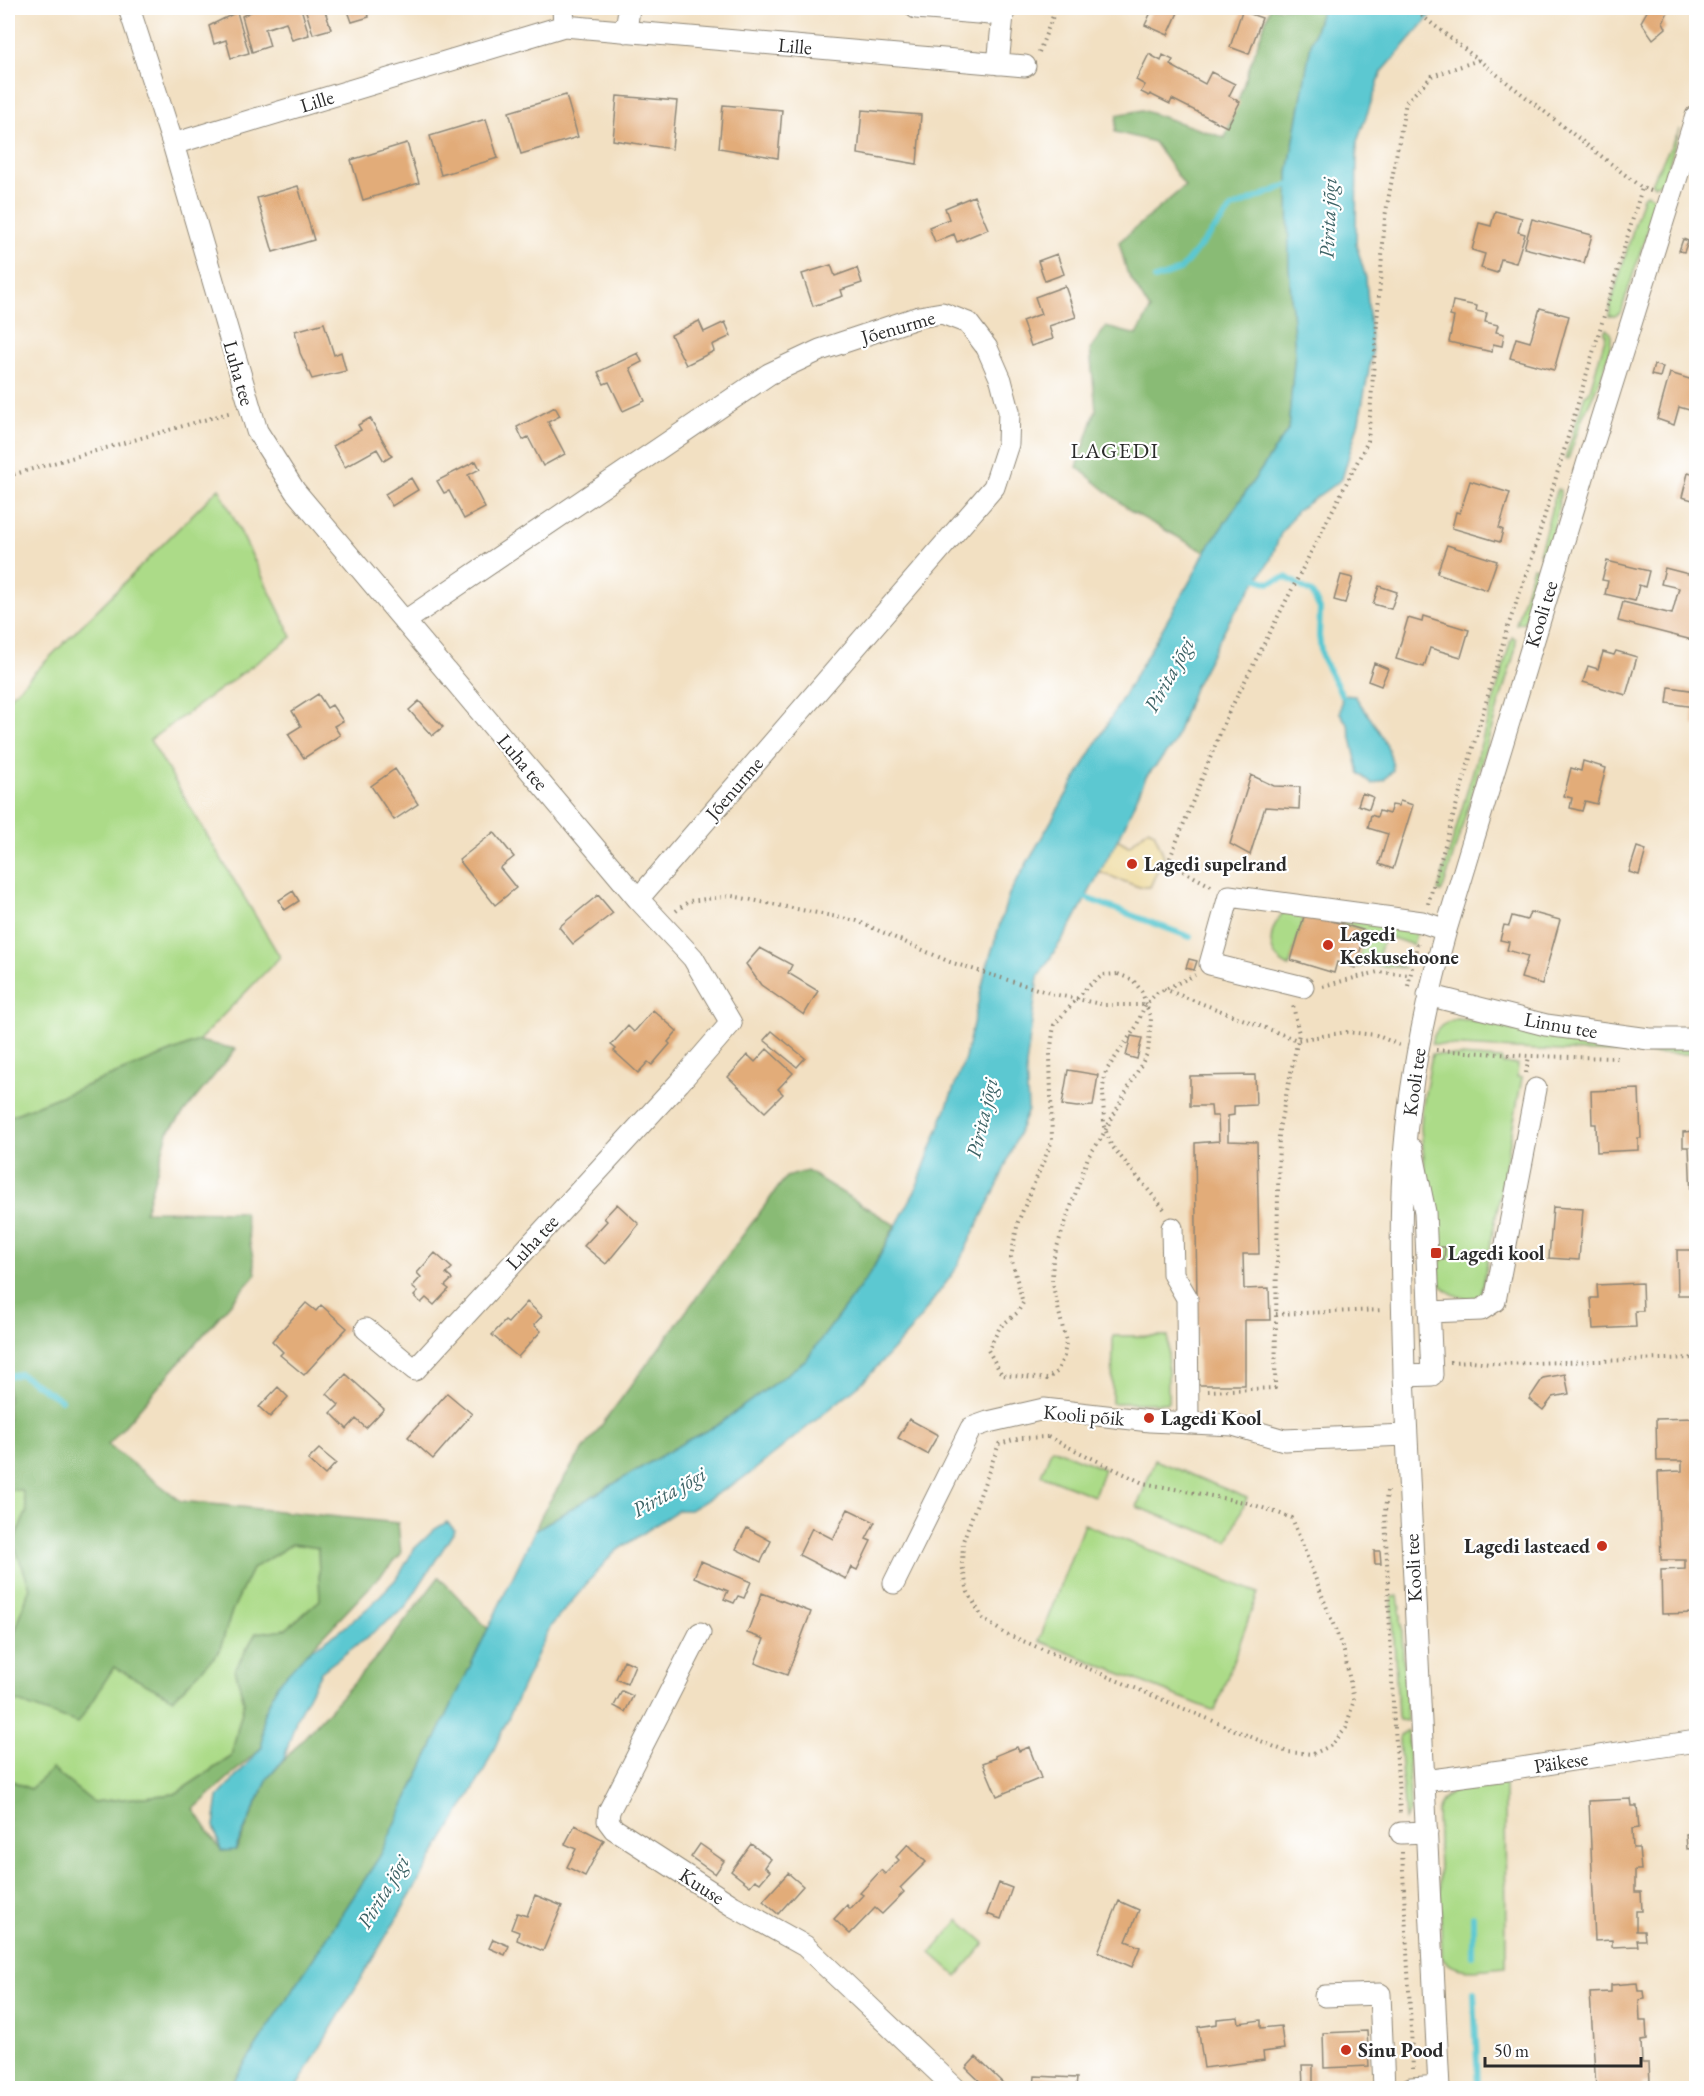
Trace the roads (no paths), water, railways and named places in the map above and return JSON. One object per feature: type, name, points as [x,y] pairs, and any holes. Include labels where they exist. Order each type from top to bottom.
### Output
[{"type":"street","name":"Luha tee","points":[[129,8],[173,144],[257,431],[295,491],[638,898],[693,958],[731,1023],[679,1083],[414,1370],[366,1329]]},
{"type":"street","points":[[626,32],[628,8]]},
{"type":"street","points":[[916,8],[1003,15],[998,64]]},
{"type":"street","name":"Lille","points":[[173,144],[564,17],[626,32],[1025,66]]},
{"type":"street","name":"Kooli tee","points":[[1439,2087],[1404,1376],[1403,1172],[1408,1125],[1409,1047],[1428,995],[1566,533],[1638,304],[1656,286],[1673,239],[1683,206],[1673,192],[1696,116]]},
{"type":"street","name":"Jõenurme","points":[[405,621],[769,374],[820,350],[919,317],[942,313],[968,323],[987,348],[1001,380],[1009,411],[1008,444],[994,487],[638,898]]},
{"type":"street","points":[[1305,988],[1210,964],[1229,896],[1422,922],[1446,930]]},
{"type":"street","name":"Linnu tee","points":[[1428,995],[1546,1025],[1648,1039],[1696,1039]]},
{"type":"street","points":[[1429,1312],[1481,1310],[1495,1301],[1536,1089]]},
{"type":"street","points":[[1404,1376],[1432,1375],[1425,1212],[1408,1125]]},
{"type":"street","points":[[1172,1228],[1173,1274],[1187,1298],[1188,1423]]},
{"type":"street","name":"Kooli põik","points":[[894,1583],[971,1428],[988,1422],[1044,1409],[1150,1421],[1233,1425],[1284,1440],[1406,1435]]},
{"type":"street","name":"Kuuse","points":[[700,1633],[609,1811],[608,1821],[614,1829],[733,1906],[805,1946],[955,2088]]},
{"type":"street","name":"Päikese","points":[[1424,1781],[1696,1741]]},
{"type":"street","points":[[1401,1833],[1427,1832]]},
{"type":"street","points":[[1325,1996],[1380,1994],[1384,2088]]},
{"type":"street","points":[[1413,2088],[1439,2087]]},
{"type":"water","name":"Pirita jõgi","points":[[1322,8],[1437,8],[1382,72],[1357,142],[1356,244],[1366,278],[1372,354],[1359,421],[1342,479],[1297,511],[1281,533],[1270,561],[1229,621],[1194,688],[1173,745],[1146,777],[1124,827],[1072,924],[1038,977],[1026,1066],[1028,1110],[998,1184],[954,1272],[911,1330],[864,1381],[747,1476],[690,1510],[678,1510],[613,1553],[550,1627],[483,1773],[296,2088],[229,2088],[380,1856],[535,1530],[688,1440],[716,1426],[806,1360],[871,1272],[915,1191],[965,1058],[985,973],[1009,894],[1205,552],[1288,430],[1295,352],[1289,266],[1288,173],[1311,44]]},
{"type":"water","points":[[1342,695],[1355,696],[1384,740],[1393,770],[1384,780],[1372,784],[1359,773],[1348,725],[1340,713]]},
{"type":"water","points":[[447,1522],[455,1530],[405,1608],[321,1672],[297,1717],[284,1759],[268,1778],[235,1850],[221,1851],[214,1826],[218,1797],[262,1747],[263,1716],[277,1685],[306,1653],[339,1632],[370,1606],[398,1577],[414,1549],[435,1529]]},
{"type":"waterway","points":[[1155,279],[1180,270],[1232,208],[1295,182]]},
{"type":"waterway","points":[[1254,575],[1269,583],[1286,577],[1312,593],[1320,609],[1319,636],[1322,657],[1342,695]]},
{"type":"waterway","points":[[1078,895],[1190,937]]},
{"type":"waterway","points":[[8,1376],[20,1374],[61,1400]]},
{"type":"waterway","points":[[1473,1916],[1473,1956]]},
{"type":"waterway","points":[[1474,1992],[1478,2088]]},
{"type":"place","name":"Lagedi supelrand","points":[[1132,864]]},
{"type":"place","name":"Lagedi Keskusehoone","points":[[1328,945]]},
{"type":"place","name":"Lagedi kool","points":[[1436,1253]]},
{"type":"place","name":"Lagedi Kool","points":[[1149,1418]]},
{"type":"place","name":"Lagedi lasteaed","points":[[1602,1546]]},
{"type":"place","name":"Sinu Pood","points":[[1346,2050]]},
{"type":"district","name":"LAGEDI","points":[[1115,450]]}]
